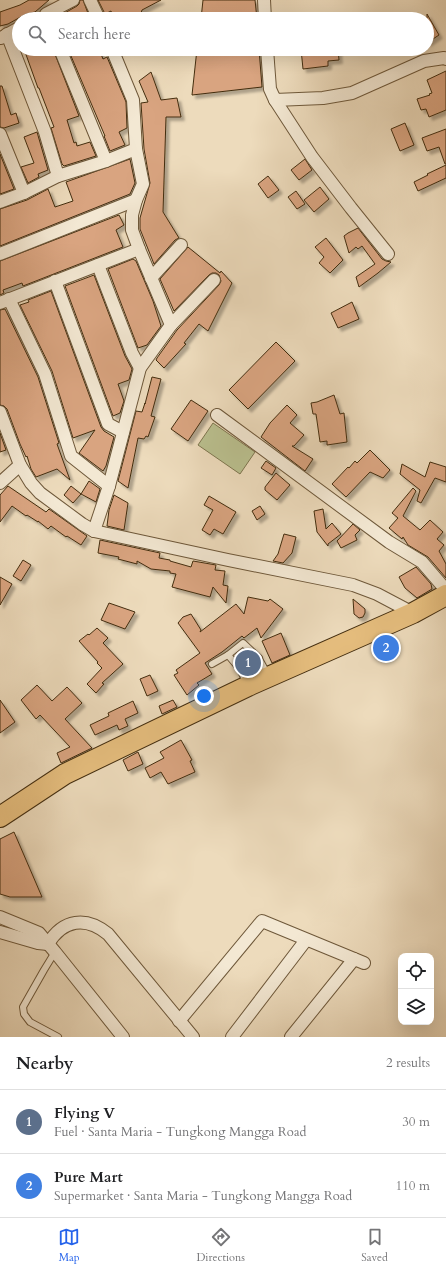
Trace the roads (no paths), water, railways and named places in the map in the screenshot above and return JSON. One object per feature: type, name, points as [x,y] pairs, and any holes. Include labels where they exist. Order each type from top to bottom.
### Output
[{"type":"main road","points":[[0,817],[65,774],[269,676],[413,613],[446,595]]},
{"type":"street","points":[[52,12],[73,0]]},
{"type":"street","points":[[90,0],[96,12]]},
{"type":"street","points":[[264,0],[265,12]]},
{"type":"street","points":[[12,32],[3,36],[45,132],[58,176]]},
{"type":"street","points":[[63,56],[106,161]]},
{"type":"street","points":[[115,56],[133,100],[136,149],[143,184],[136,200],[132,215],[132,230],[172,325]]},
{"type":"street","points":[[268,56],[270,88],[275,100],[312,157],[388,254]]},
{"type":"street","points":[[275,100],[323,98],[352,93],[424,61],[446,59]]},
{"type":"street","points":[[0,134],[24,193]]},
{"type":"street","points":[[0,202],[24,193],[58,176],[106,161],[136,149]]},
{"type":"street","points":[[0,254],[136,200]]},
{"type":"street","points":[[151,278],[181,245]]},
{"type":"street","points":[[109,486],[71,456],[45,374],[4,301],[139,249]]},
{"type":"street","points":[[98,264],[132,353],[140,368]]},
{"type":"street","points":[[94,531],[109,486],[140,368],[172,325],[214,280]]},
{"type":"street","points":[[55,281],[108,424],[123,432]]},
{"type":"street","points":[[0,412],[20,465],[31,483],[40,493],[94,531],[353,585],[377,594],[413,613]]},
{"type":"street","points":[[217,415],[390,542],[422,562],[446,590]]},
{"type":"street","points":[[0,483],[20,465]]},
{"type":"street","points":[[0,917],[39,933],[123,1037]]},
{"type":"street","points":[[179,1021],[262,921],[359,961],[291,1037]]},
{"type":"street","points":[[52,948],[57,932],[69,924],[76,922],[88,923],[100,927],[108,934],[193,1037]]},
{"type":"street","points":[[0,932],[52,948]]},
{"type":"street","points":[[232,1037],[306,940]]},
{"type":"lane","points":[[212,664],[228,655],[243,643],[259,658],[269,676]]},
{"type":"lane","points":[[228,655],[239,668],[248,686]]},
{"type":"lane","points":[[239,668],[240,666],[259,658]]},
{"type":"lane","points":[[52,948],[44,970],[23,1006],[24,1014],[30,1022],[58,1037]]},
{"type":"place","name":"Pure Mart","points":[[386,648]]},
{"type":"place","name":"Flying V","points":[[248,663]]}]
